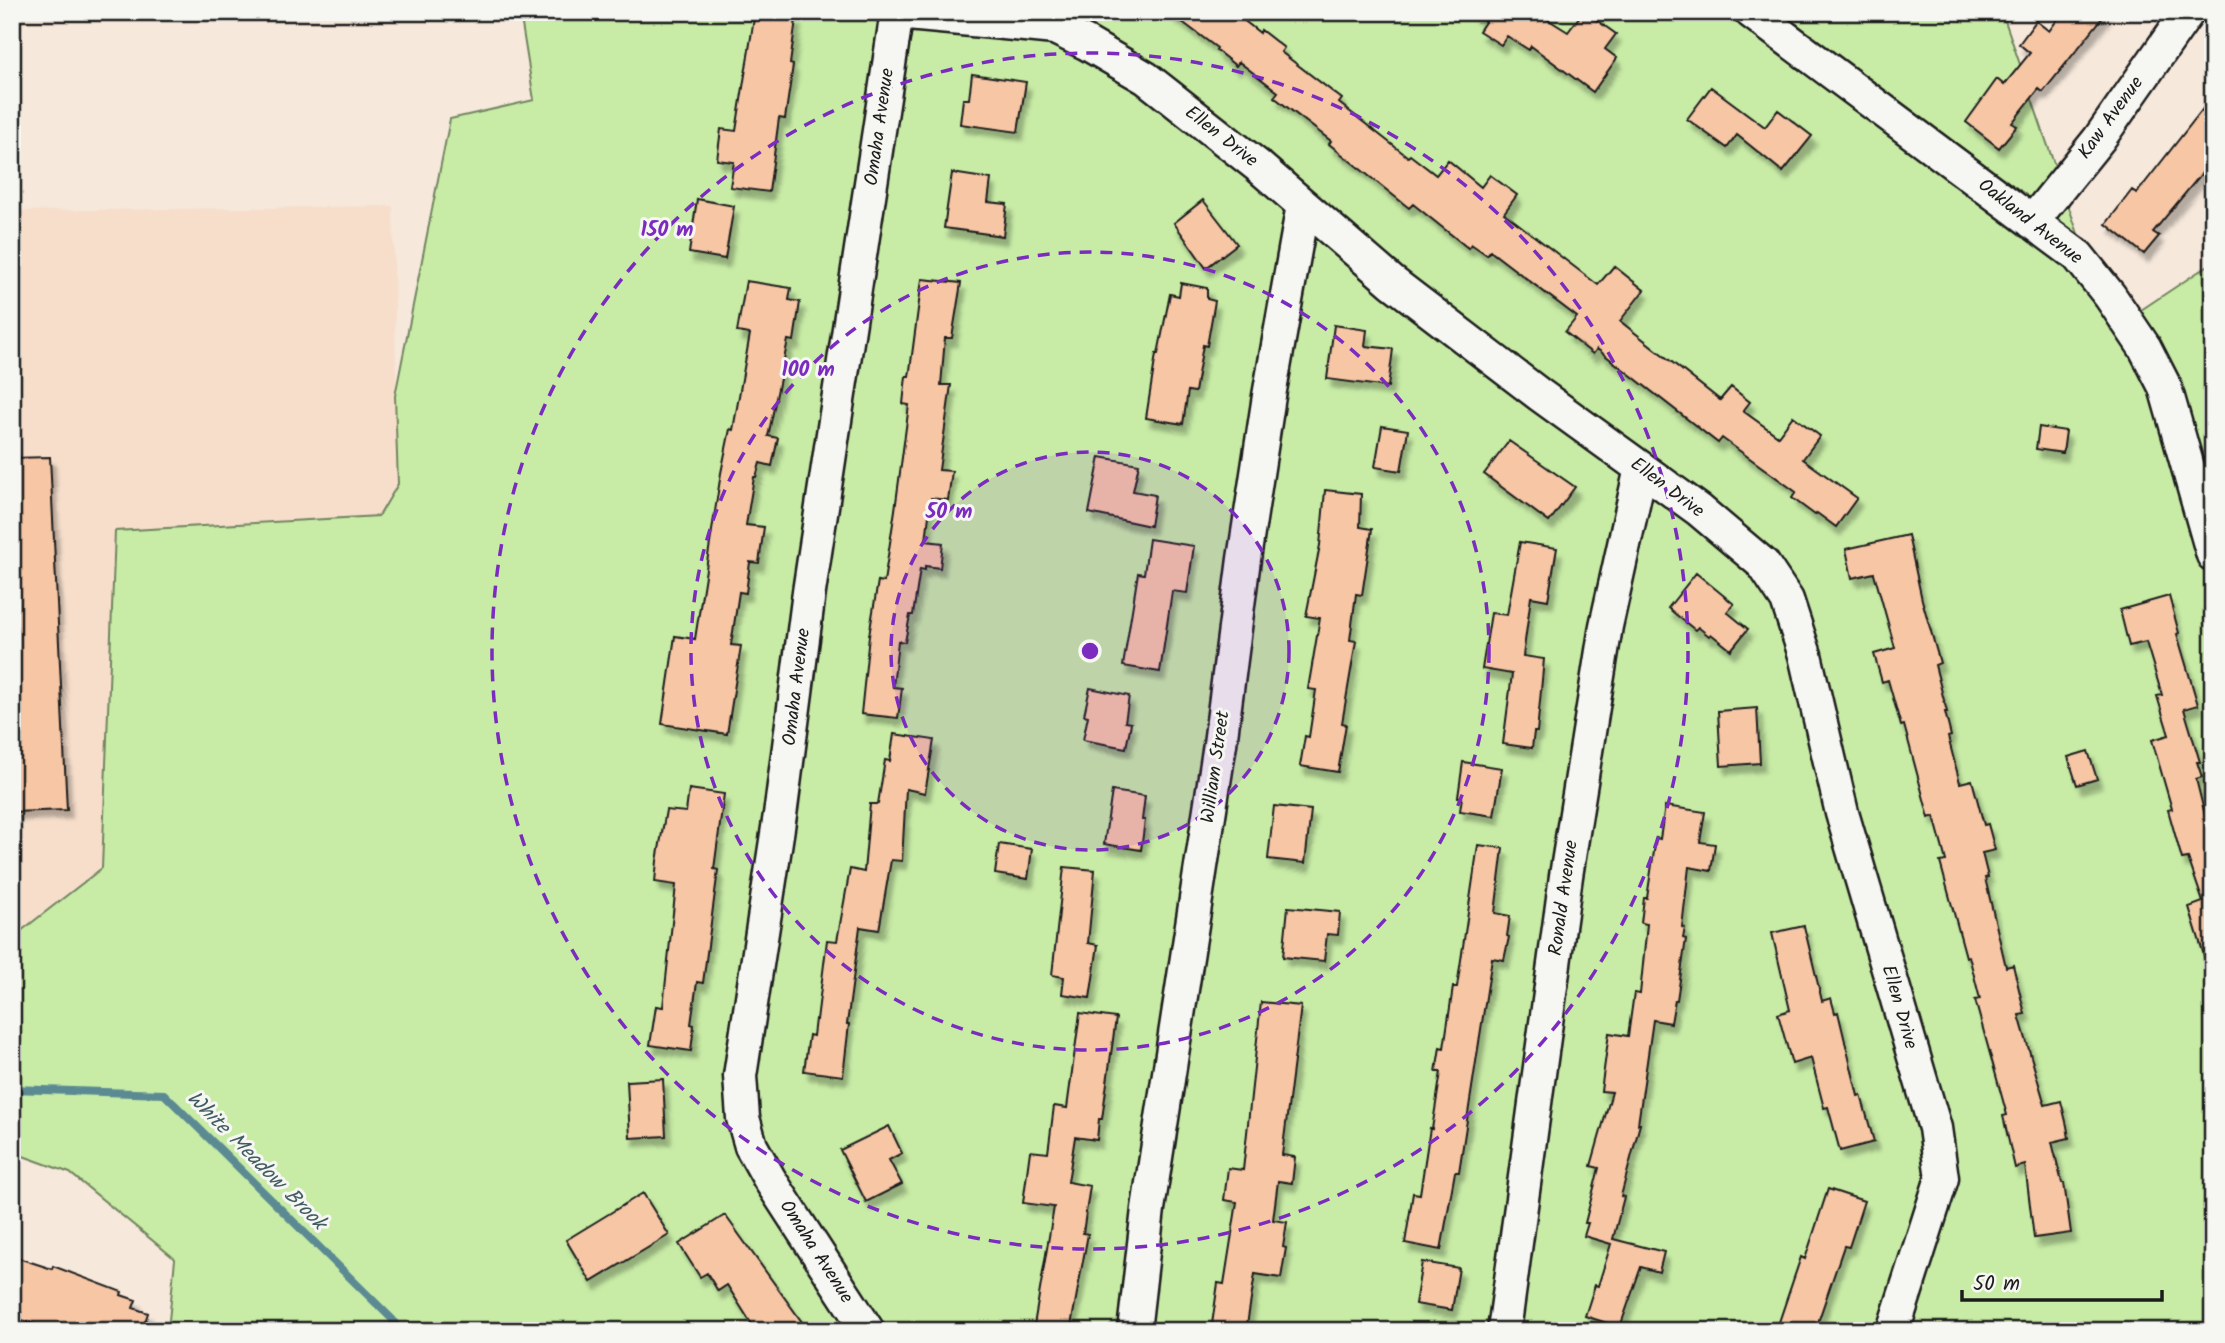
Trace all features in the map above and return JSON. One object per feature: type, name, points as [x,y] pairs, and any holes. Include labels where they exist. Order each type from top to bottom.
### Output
[{"type":"street","name":"Oakland Avenue","points":[[1751,12],[2077,256],[2110,296],[2145,348],[2165,387],[2213,555]]},
{"type":"street","name":"Kaw Avenue","points":[[2032,222],[2099,139],[2188,12]]},
{"type":"street","name":"Ellen Drive","points":[[897,13],[1055,28],[1146,78],[1258,166],[1392,282],[1540,395],[1699,510],[1763,564],[1787,600],[1805,655],[1842,813],[1935,1128],[1942,1178],[1893,1331]]},
{"type":"street","name":"Omaha Avenue","points":[[868,1331],[769,1181],[751,1146],[743,1118],[740,1076],[781,807],[809,592],[897,13]]},
{"type":"street","name":"William Street","points":[[1134,1331],[1148,1209],[1220,744],[1244,559],[1269,396],[1303,205]]},
{"type":"street","name":"Ronald Avenue","points":[[1504,1331],[1573,836],[1606,626],[1641,468]]},
{"type":"shaded area","points":[[393,206],[398,484],[379,516],[115,531],[102,869],[12,938],[12,211]]},
{"type":"green space","points":[[520,12],[2002,12],[2111,330],[2213,262],[2213,1331],[168,1331],[175,1259],[70,1173],[12,1152],[12,938],[102,868],[115,531],[379,516],[398,484],[395,396],[450,119],[534,100]]},
{"type":"building","points":[[755,12],[791,12],[790,18],[796,19],[785,119],[779,118],[769,192],[730,187],[734,162],[717,160],[721,129],[736,131]]},
{"type":"building","points":[[1169,12],[1233,12],[1284,48],[1281,52],[1342,99],[1339,103],[1408,157],[1410,155],[1436,175],[1448,160],[1481,187],[1490,175],[1517,195],[1504,213],[1598,285],[1614,266],[1644,290],[1620,321],[1720,400],[1731,387],[1750,402],[1743,411],[1778,436],[1793,416],[1820,436],[1803,459],[1857,498],[1836,527],[1792,498],[1796,492],[1722,438],[1718,443],[1597,349],[1593,354],[1565,332],[1577,317],[1490,251],[1487,255],[1471,244],[1468,248],[1413,204],[1409,208],[1329,144],[1331,141],[1274,97],[1278,92],[1239,62],[1236,66]]},
{"type":"building","points":[[1470,12],[1536,12],[1568,32],[1585,12],[1616,34],[1605,49],[1617,58],[1593,92],[1531,46],[1529,50],[1507,36],[1501,45],[1479,31],[1485,22]]},
{"type":"building","points":[[2063,12],[2107,12],[2043,92],[2039,89],[2012,123],[2017,126],[1999,148],[1966,122],[1997,79],[2004,85],[2030,53],[2019,44],[2036,21],[2049,31]]},
{"type":"building","points":[[972,74],[1026,82],[1018,132],[960,124],[963,99],[969,99]]},
{"type":"building","points":[[1711,87],[1765,127],[1778,110],[1812,136],[1783,172],[1737,135],[1727,148],[1687,119]]},
{"type":"building","points":[[2213,96],[2213,160],[2153,232],[2159,236],[2144,254],[2106,224],[2132,190],[2137,193]]},
{"type":"building","points":[[952,173],[991,179],[988,202],[1007,204],[1003,236],[944,228]]},
{"type":"building","points":[[697,199],[734,206],[725,259],[689,253]]},
{"type":"building","points":[[1203,200],[1237,244],[1206,268],[1174,223]]},
{"type":"building","points":[[922,279],[961,283],[952,338],[945,338],[941,385],[951,385],[939,470],[952,471],[948,500],[931,498],[926,541],[943,543],[940,568],[925,566],[925,570],[920,569],[913,615],[910,615],[905,642],[898,641],[893,687],[902,688],[898,718],[861,714],[878,581],[884,582],[895,510],[909,405],[903,404],[906,376],[909,376],[910,370]]},
{"type":"building","points":[[746,281],[791,288],[789,300],[800,302],[794,341],[788,340],[768,436],[778,438],[772,466],[760,463],[754,477],[746,525],[764,527],[759,563],[750,562],[746,593],[739,592],[731,645],[741,646],[727,734],[662,724],[675,636],[695,639],[721,473],[730,429],[733,430],[750,334],[737,332]]},
{"type":"building","points":[[1181,283],[1207,288],[1207,299],[1215,301],[1207,346],[1203,345],[1195,392],[1188,391],[1183,424],[1146,418],[1156,354],[1170,294],[1179,296]]},
{"type":"building","points":[[1334,325],[1367,330],[1365,346],[1393,349],[1388,387],[1327,379]]},
{"type":"building","points":[[1382,426],[1408,430],[1401,471],[1375,467]]},
{"type":"building","points":[[2039,427],[2066,431],[2063,453],[2036,449]]},
{"type":"building","points":[[1509,441],[1575,487],[1549,522],[1484,474]]},
{"type":"building","points":[[50,457],[67,810],[12,812],[12,458]]},
{"type":"building","points":[[1100,457],[1139,464],[1133,491],[1155,495],[1150,526],[1089,513]]},
{"type":"building","points":[[1325,490],[1361,494],[1360,527],[1372,529],[1362,595],[1356,594],[1350,640],[1356,641],[1342,723],[1346,724],[1338,772],[1300,766],[1305,736],[1309,737],[1316,690],[1308,689],[1320,618],[1306,616],[1320,545]]},
{"type":"building","points":[[1908,535],[1922,600],[1940,663],[1935,665],[1947,712],[1951,736],[1948,737],[1960,783],[1972,780],[1984,825],[1988,824],[1995,850],[1982,853],[1988,877],[1985,878],[2006,967],[2013,965],[2025,1014],[2019,1015],[2045,1105],[2061,1101],[2067,1126],[2069,1138],[2052,1142],[2064,1183],[2071,1233],[2034,1238],[2025,1165],[2015,1168],[2003,1116],[2007,1115],[1975,1000],[1980,999],[1940,862],[1946,861],[1934,816],[1929,818],[1904,725],[1901,726],[1888,680],[1882,682],[1874,654],[1895,648],[1874,573],[1852,578],[1846,549]]},
{"type":"building","points":[[1149,539],[1194,546],[1187,593],[1172,591],[1160,672],[1123,666],[1138,573],[1144,574]]},
{"type":"building","points":[[1520,542],[1557,548],[1548,600],[1531,597],[1523,656],[1544,659],[1537,732],[1534,732],[1532,748],[1503,744],[1512,674],[1482,669],[1491,613],[1507,615]]},
{"type":"building","points":[[1696,573],[1734,604],[1727,612],[1748,629],[1731,650],[1711,634],[1709,636],[1698,627],[1695,630],[1668,608]]},
{"type":"building","points":[[2169,596],[2198,705],[2184,709],[2200,762],[2197,762],[2202,777],[2196,779],[2207,823],[2213,822],[2213,967],[2208,968],[2189,907],[2203,902],[2188,858],[2182,859],[2168,810],[2172,809],[2152,740],[2169,735],[2157,696],[2162,695],[2146,642],[2129,646],[2120,610]]},
{"type":"building","points":[[1090,688],[1129,696],[1125,722],[1131,723],[1126,748],[1083,740],[1088,716],[1084,715]]},
{"type":"building","points":[[1757,708],[1760,763],[1721,766],[1718,711]]},
{"type":"building","points":[[894,734],[934,740],[925,793],[906,789],[902,861],[891,860],[879,930],[860,927],[843,1076],[804,1071],[809,1035],[813,1036],[815,1019],[817,1020],[827,940],[837,941],[850,869],[864,872],[870,804],[878,804],[885,760],[890,761]]},
{"type":"building","points":[[2088,751],[2097,779],[2077,785],[2068,757]]},
{"type":"building","points":[[1463,762],[1502,768],[1494,816],[1460,811],[1462,797],[1458,797]]},
{"type":"building","points":[[689,789],[724,794],[714,869],[718,870],[703,983],[697,982],[691,1024],[694,1025],[691,1051],[650,1045],[656,1006],[663,1007],[676,885],[655,882],[657,861],[666,810],[686,812]]},
{"type":"building","points":[[1112,791],[1145,796],[1141,850],[1104,844]]},
{"type":"building","points":[[1274,806],[1311,810],[1305,863],[1268,859]]},
{"type":"building","points":[[1665,806],[1705,812],[1700,842],[1715,844],[1711,871],[1689,867],[1682,927],[1685,928],[1683,938],[1686,939],[1677,1000],[1671,1023],[1653,1020],[1640,1124],[1613,1239],[1664,1252],[1659,1272],[1641,1267],[1620,1327],[1585,1316],[1611,1244],[1584,1236],[1588,1223],[1585,1223],[1599,1168],[1591,1166],[1612,1092],[1601,1091],[1609,1033],[1628,1036],[1634,993],[1640,994],[1647,924],[1641,923],[1644,898],[1647,898],[1656,838],[1660,839]]},
{"type":"building","points":[[999,844],[1032,849],[1028,879],[995,874]]},
{"type":"building","points":[[1478,845],[1503,848],[1495,913],[1510,916],[1509,937],[1504,960],[1492,958],[1459,1172],[1455,1172],[1441,1250],[1405,1243],[1413,1193],[1420,1194],[1430,1128],[1432,1129],[1441,1072],[1436,1072],[1440,1047],[1444,1048],[1453,987],[1457,987]]},
{"type":"building","points":[[1064,867],[1095,870],[1088,943],[1098,945],[1090,998],[1062,994],[1064,977],[1052,975]]},
{"type":"building","points":[[1288,907],[1340,912],[1338,935],[1327,934],[1324,961],[1283,957]]},
{"type":"building","points":[[1804,926],[1822,1001],[1831,998],[1835,1013],[1838,1012],[1858,1096],[1861,1095],[1874,1142],[1840,1151],[1828,1107],[1824,1108],[1811,1058],[1792,1064],[1778,1014],[1790,1010],[1772,933]]},
{"type":"building","points":[[1261,1002],[1301,1006],[1282,1155],[1295,1157],[1292,1183],[1278,1181],[1273,1220],[1287,1222],[1283,1247],[1286,1248],[1281,1278],[1255,1274],[1246,1331],[1211,1331],[1218,1283],[1224,1284],[1237,1202],[1224,1200],[1228,1168],[1243,1170]]},
{"type":"building","points":[[1080,1013],[1116,1018],[1097,1140],[1075,1137],[1068,1182],[1090,1186],[1083,1233],[1088,1234],[1070,1331],[1033,1331],[1054,1207],[1023,1203],[1030,1151],[1048,1153],[1054,1106],[1067,1108]]},
{"type":"building","points":[[663,1079],[666,1136],[630,1138],[627,1081]]},
{"type":"building","points":[[889,1126],[902,1153],[889,1160],[902,1184],[866,1202],[840,1150]]},
{"type":"building","points":[[1828,1189],[1864,1201],[1849,1247],[1844,1246],[1815,1331],[1776,1331],[1801,1257],[1805,1259]]},
{"type":"building","points":[[643,1193],[669,1235],[591,1282],[566,1240]]},
{"type":"building","points":[[725,1215],[802,1322],[789,1331],[756,1331],[727,1285],[718,1291],[707,1273],[700,1277],[679,1244]]},
{"type":"building","points":[[12,1256],[52,1269],[53,1266],[136,1300],[133,1308],[148,1313],[142,1331],[54,1331],[19,1319],[21,1313],[12,1310]]},
{"type":"building","points":[[1422,1262],[1459,1268],[1452,1310],[1415,1304]]},
{"type":"waterway","name":"White Meadow Brook","points":[[12,1089],[164,1094],[392,1319],[400,1331]]}]
